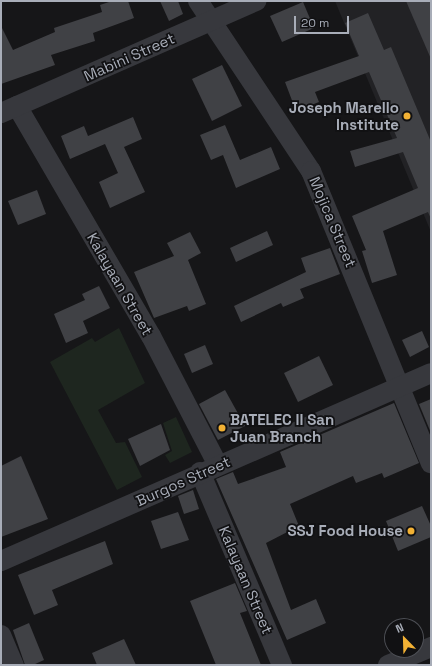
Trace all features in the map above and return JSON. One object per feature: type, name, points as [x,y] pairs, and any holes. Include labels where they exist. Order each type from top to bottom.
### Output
[{"type":"street","name":"Mojica Street","points":[[198,1],[311,170],[431,463]]},
{"type":"street","name":"Mabini Street","points":[[9,109],[256,1]]},
{"type":"street","name":"Kalayaan Street","points":[[9,109],[151,336],[218,465]]},
{"type":"street","name":"Burgos Street","points":[[1,561],[200,472],[431,373]]},
{"type":"street","name":"Kalayaan Street","points":[[200,472],[282,665]]},
{"type":"street","points":[[1,635],[14,665]]},
{"type":"street","points":[[388,665],[431,647]]},
{"type":"shaded area","name":"Joseph Marello Institute","points":[[335,1],[431,1],[431,232]]},
{"type":"shaded area","points":[[119,328],[145,383],[98,410],[116,443],[125,442],[142,477],[117,490],[50,362],[92,338],[95,342]]},
{"type":"shaded area","points":[[176,417],[192,452],[170,463],[165,455],[172,451],[163,423]]},
{"type":"building","points":[[112,1],[128,1],[134,18],[93,33],[95,41],[51,55],[55,65],[1,84],[1,26],[13,50],[55,32],[54,28],[102,12],[100,5]]},
{"type":"building","points":[[160,1],[178,1],[183,14],[169,21]]},
{"type":"building","points":[[406,1],[431,1],[431,59]]},
{"type":"building","points":[[303,2],[314,28],[282,42],[270,16]]},
{"type":"building","points":[[368,13],[384,50],[391,47],[431,142],[431,219],[428,212],[383,231],[397,275],[372,283],[362,251],[366,250],[352,216],[418,188],[403,152],[355,167],[350,151],[397,138],[369,72],[315,92],[319,102],[296,111],[285,82],[359,56],[345,23]]},
{"type":"building","points":[[222,65],[242,106],[212,121],[192,79]]},
{"type":"building","points":[[133,117],[142,139],[124,147],[145,192],[110,208],[99,182],[118,173],[105,144],[70,159],[61,136],[84,126],[88,136]]},
{"type":"building","points":[[225,125],[240,160],[271,147],[280,169],[236,188],[223,155],[211,160],[200,135]]},
{"type":"building","points":[[37,190],[46,214],[18,225],[8,201]]},
{"type":"building","points":[[267,231],[273,245],[236,262],[230,248]]},
{"type":"building","points":[[190,232],[201,253],[188,260],[206,304],[189,311],[187,306],[154,318],[134,272],[174,256],[167,243]]},
{"type":"building","points":[[330,248],[340,274],[300,289],[304,298],[283,307],[281,303],[241,322],[234,306],[306,272],[301,258]]},
{"type":"building","points":[[99,286],[110,308],[83,321],[88,333],[66,343],[54,314],[85,300],[82,294]]},
{"type":"building","points":[[422,331],[429,347],[410,357],[402,340]]},
{"type":"building","points":[[205,345],[213,364],[192,373],[184,354]]},
{"type":"building","points":[[319,356],[333,385],[298,402],[284,373]]},
{"type":"building","points":[[225,390],[245,426],[218,440],[199,404]]},
{"type":"building","points":[[431,399],[431,433],[419,404]]},
{"type":"building","points":[[394,403],[419,463],[384,478],[382,473],[356,483],[353,476],[290,504],[299,526],[266,543],[291,610],[316,599],[326,623],[287,640],[216,479],[233,472],[238,484],[286,467],[280,452]]},
{"type":"building","points":[[161,424],[170,450],[140,466],[128,439]]},
{"type":"building","points":[[21,456],[48,519],[1,537],[1,466]]},
{"type":"building","points":[[193,490],[199,509],[184,514],[178,496]]},
{"type":"building","name":"SSJ Food House","points":[[422,506],[431,526],[431,537],[398,551],[386,521]]},
{"type":"building","points":[[178,512],[189,540],[161,549],[151,521]]},
{"type":"building","points":[[105,541],[113,564],[52,590],[58,605],[34,615],[18,575]]},
{"type":"building","points":[[235,583],[247,611],[240,613],[261,665],[216,665],[190,601]]},
{"type":"building","points":[[29,623],[44,660],[33,665],[25,665],[13,630]]},
{"type":"building","points":[[124,639],[136,665],[97,665],[92,653]]},
{"type":"place","name":"Joseph Marello Institute","points":[[407,116]]},
{"type":"place","name":"BATELEC II San Juan Branch","points":[[222,428]]},
{"type":"place","name":"SSJ Food House","points":[[411,531]]}]
